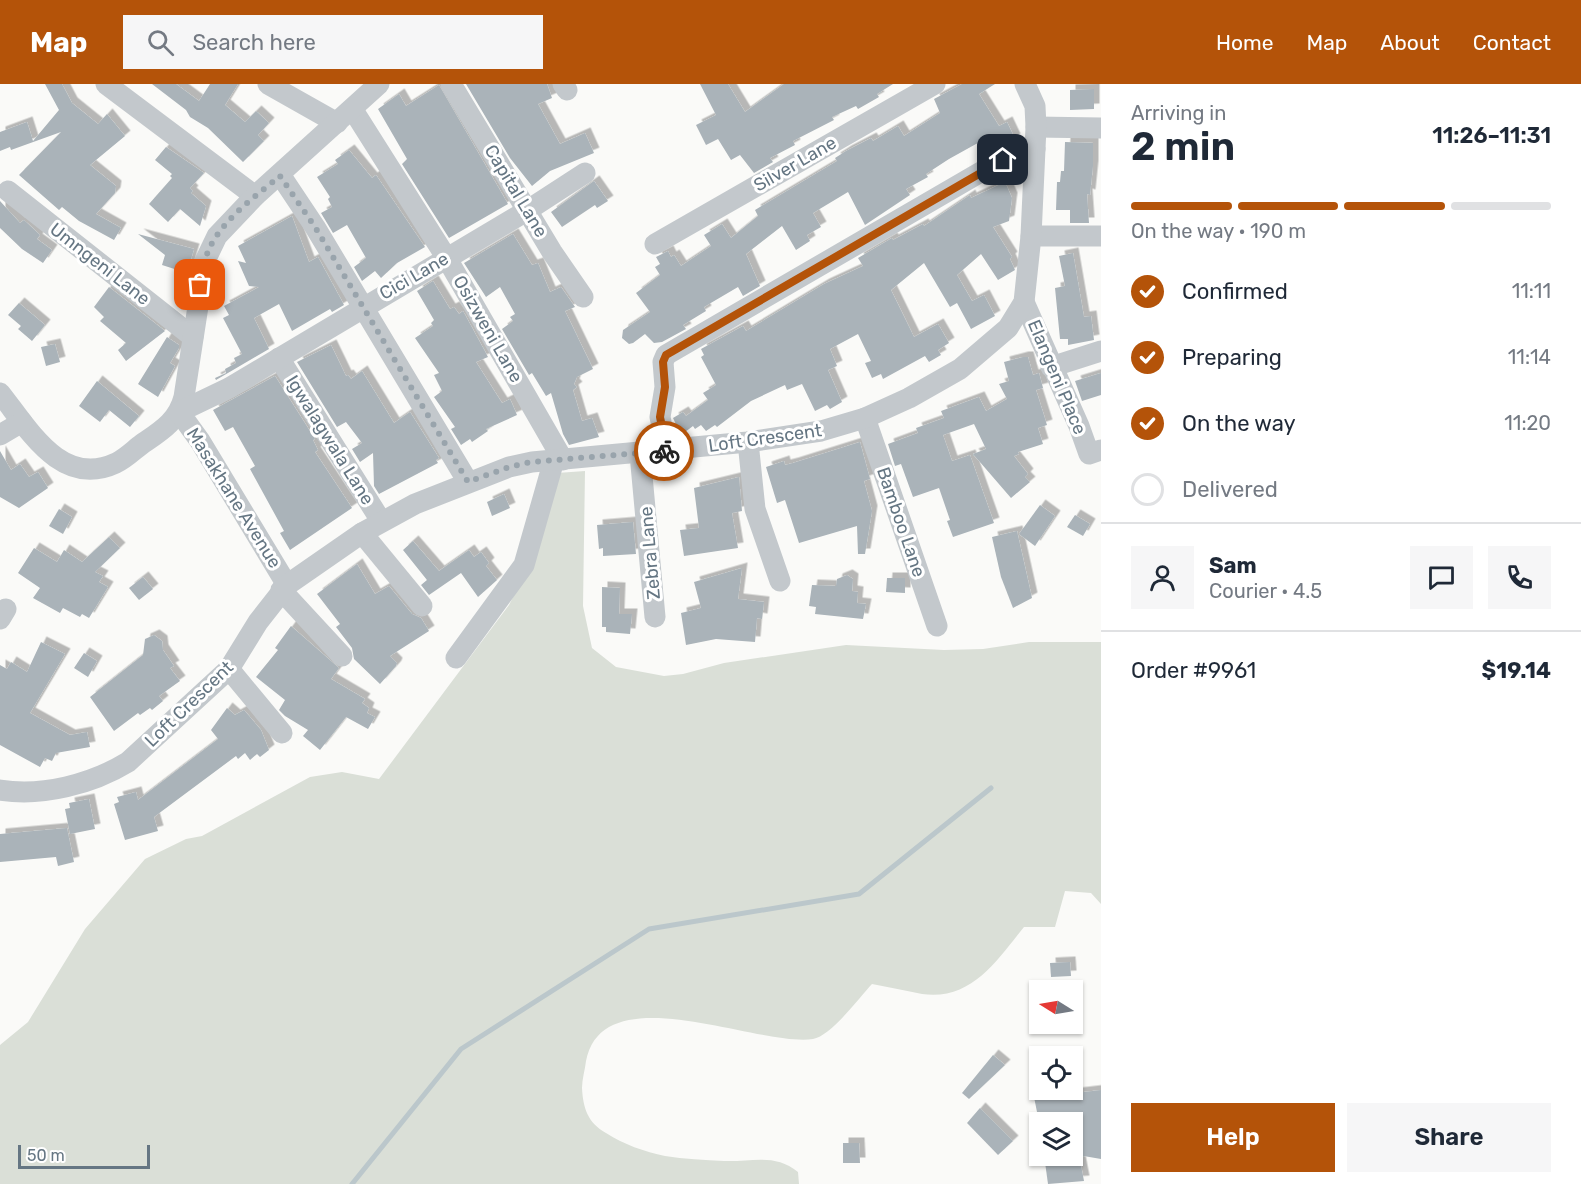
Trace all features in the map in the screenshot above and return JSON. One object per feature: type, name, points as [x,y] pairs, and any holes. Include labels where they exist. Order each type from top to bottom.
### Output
[{"type":"street","points":[[106,84],[255,196]]},
{"type":"street","points":[[268,84],[345,116]]},
{"type":"street","points":[[0,393],[40,444],[56,459],[74,466],[93,469],[115,463],[170,423],[179,412],[209,249],[223,229],[255,196],[280,176],[379,84]]},
{"type":"street","name":"Capital Lane","points":[[451,84],[552,252],[583,297]]},
{"type":"street","name":"Silver Lane","points":[[656,244],[935,84]]},
{"type":"street","name":"Loft Crescent","points":[[0,790],[33,792],[109,774],[128,762],[229,669],[258,622],[284,587],[381,521],[468,482],[509,467],[558,460],[748,442],[821,431],[865,418],[909,398],[960,369],[1008,328],[1024,302],[1031,236],[1036,127],[1035,106],[1025,84]]},
{"type":"street","name":"Osizweni Lane","points":[[345,116],[446,257],[558,460]]},
{"type":"street","points":[[1036,127],[1101,128]]},
{"type":"street","points":[[667,451],[660,417],[665,387],[663,362],[666,355],[986,169],[1020,151],[1035,148]]},
{"type":"street","name":"Cici Lane","points":[[179,412],[229,388],[361,307],[528,210],[585,173]]},
{"type":"street","points":[[280,176],[315,227],[468,482]]},
{"type":"street","name":"Umngeni Lane","points":[[8,191],[193,337]]},
{"type":"street","points":[[1031,236],[1101,236]]},
{"type":"street","name":"Elangeni Place","points":[[1024,302],[1079,426],[1095,452]]},
{"type":"street","points":[[1051,366],[1101,351]]},
{"type":"street","name":"Igwalagwala Lane","points":[[279,358],[381,521]]},
{"type":"street","name":"Masakhane Avenue","points":[[179,412],[200,441],[284,587],[342,656]]},
{"type":"street","name":"Bamboo Lane","points":[[865,418],[937,626]]},
{"type":"street","points":[[0,435],[22,422]]},
{"type":"street","points":[[748,442],[755,509],[780,581]]},
{"type":"street","name":"Zebra Lane","points":[[640,454],[655,617]]},
{"type":"street","points":[[456,658],[524,566],[558,460]]},
{"type":"street","points":[[362,533],[422,606]]},
{"type":"street","points":[[229,669],[282,733]]},
{"type":"shaded area","points":[[585,471],[583,606],[592,648],[616,667],[664,676],[683,674],[724,663],[846,645],[944,650],[983,649],[1029,642],[1101,642],[1101,904],[1091,893],[1065,891],[1055,927],[1024,927],[993,965],[969,985],[940,994],[922,994],[872,984],[836,1024],[813,1039],[788,1039],[685,1020],[651,1018],[621,1022],[598,1035],[586,1061],[582,1088],[588,1114],[600,1129],[627,1144],[665,1156],[687,1159],[781,1162],[798,1172],[799,1184],[0,1184],[0,1045],[28,1022],[85,929],[145,859],[186,839],[202,836],[310,777],[342,772],[379,779],[509,605],[537,550],[557,473]]},
{"type":"building","points":[[45,84],[62,84],[72,103],[98,124],[107,114],[125,136],[90,165],[116,186],[115,193],[96,214],[121,228],[114,240],[79,221],[62,207],[59,210],[19,175],[61,132],[11,150],[10,147],[0,151],[0,132],[27,122],[33,141],[59,110]]},
{"type":"building","points":[[152,84],[176,84],[199,101],[210,84],[238,84],[225,105],[245,122],[256,111],[269,123],[258,135],[264,141],[243,162],[208,128],[190,117],[186,110]]},
{"type":"building","points":[[466,84],[547,84],[552,98],[538,104],[560,144],[585,133],[594,153],[550,171],[532,186],[510,158]]},
{"type":"building","points":[[700,84],[728,84],[745,112],[784,84],[893,84],[877,94],[879,97],[858,109],[856,106],[832,117],[834,120],[793,141],[795,145],[770,158],[773,162],[754,173],[740,155],[731,160],[718,139],[706,145],[696,125],[716,115]]},
{"type":"building","points":[[962,84],[995,84],[979,94],[999,126],[1007,122],[1015,139],[992,151],[985,139],[949,159],[926,174],[928,177],[906,189],[910,195],[865,225],[848,192],[813,213],[821,227],[807,235],[810,241],[796,250],[782,226],[746,254],[760,286],[743,296],[738,287],[704,307],[706,311],[683,325],[686,329],[662,342],[654,343],[645,334],[629,344],[622,338],[623,330],[650,312],[636,293],[660,275],[655,267],[660,264],[656,257],[668,251],[671,257],[674,255],[681,266],[711,246],[704,235],[722,224],[731,238],[758,216],[755,210],[837,161],[835,158],[846,151],[871,138],[873,141],[898,126],[904,136],[940,113],[934,99]]},
{"type":"building","points":[[439,85],[508,204],[449,238],[402,164],[407,159],[378,109],[399,94],[406,106]]},
{"type":"building","points":[[1094,89],[1094,109],[1070,110],[1070,90]]},
{"type":"building","points":[[1065,142],[1093,143],[1090,195],[1087,194],[1089,223],[1070,223],[1070,210],[1056,210],[1057,182],[1060,182],[1061,171],[1064,171]]},
{"type":"building","points":[[166,147],[204,173],[190,188],[193,191],[191,193],[206,206],[200,226],[180,209],[168,222],[149,204],[172,178],[170,176],[172,174],[155,160]]},
{"type":"building","points":[[349,150],[372,178],[376,175],[425,247],[397,263],[381,278],[375,271],[362,281],[354,267],[366,258],[347,225],[333,233],[321,213],[332,207],[328,199],[330,197],[317,177],[338,164],[335,160]]},
{"type":"building","points":[[594,181],[608,201],[597,208],[595,205],[562,227],[551,212]]},
{"type":"building","points":[[1005,182],[1012,198],[1009,221],[993,227],[1012,257],[1010,259],[1015,270],[998,280],[981,254],[957,275],[972,301],[984,295],[995,316],[971,329],[957,303],[950,307],[924,263],[891,290],[914,337],[938,324],[949,343],[938,350],[941,355],[929,362],[925,356],[883,379],[881,374],[872,378],[865,363],[871,361],[858,334],[830,349],[837,366],[828,370],[842,402],[830,409],[827,405],[815,411],[802,384],[787,390],[785,385],[751,401],[717,427],[715,425],[706,431],[701,425],[695,429],[693,426],[681,435],[673,418],[683,412],[686,416],[708,400],[703,393],[716,385],[701,357],[704,355],[701,349],[743,326],[746,331],[824,284],[863,266],[858,258],[892,238],[893,240],[923,224],[924,226],[970,195],[971,198]]},
{"type":"building","points":[[0,201],[20,223],[24,220],[40,235],[37,239],[52,250],[43,263],[22,249],[0,228]]},
{"type":"building","points":[[292,216],[309,262],[318,257],[344,305],[332,312],[330,309],[292,331],[279,304],[254,318],[269,349],[216,380],[215,378],[226,373],[225,369],[236,363],[234,358],[242,354],[223,318],[229,315],[224,306],[259,287],[249,286],[238,261],[246,263],[238,246]]},
{"type":"building","points":[[138,234],[194,249],[187,273],[162,265],[165,255]]},
{"type":"building","points":[[513,234],[532,265],[538,263],[550,292],[561,287],[575,307],[565,311],[593,369],[577,377],[574,384],[577,387],[573,390],[582,421],[592,418],[599,437],[569,445],[563,434],[551,393],[546,396],[532,373],[529,375],[502,329],[513,321],[510,317],[515,314],[500,287],[486,297],[464,263]]},
{"type":"building","points":[[1073,253],[1084,317],[1091,316],[1094,340],[1068,345],[1068,339],[1060,339],[1055,288],[1065,286],[1059,256]]},
{"type":"building","points":[[433,281],[450,309],[454,307],[459,314],[463,311],[488,357],[476,362],[502,403],[510,399],[517,415],[486,429],[488,431],[472,442],[470,439],[461,445],[451,429],[455,427],[434,397],[442,391],[434,375],[439,373],[415,338],[433,326],[431,323],[434,320],[417,291]]},
{"type":"building","points":[[109,287],[165,331],[126,361],[118,350],[126,343],[100,321],[104,317],[94,307]]},
{"type":"building","points":[[19,303],[45,325],[32,341],[18,329],[21,326],[8,315]]},
{"type":"building","points":[[167,337],[179,345],[179,348],[170,363],[175,366],[158,397],[138,384]]},
{"type":"building","points":[[55,344],[60,362],[46,366],[41,347]]},
{"type":"building","points":[[331,345],[346,376],[348,375],[351,379],[362,371],[394,423],[410,412],[439,458],[436,460],[438,463],[379,494],[374,486],[373,453],[360,462],[352,449],[362,443],[346,422],[337,427],[297,362]]},
{"type":"building","points":[[1028,357],[1033,375],[1039,373],[1043,388],[1036,390],[1047,425],[1038,428],[1043,444],[1018,452],[1019,454],[1014,456],[1028,474],[1025,477],[1030,482],[1011,498],[973,454],[986,449],[974,424],[943,435],[952,461],[970,455],[994,523],[953,537],[939,488],[913,497],[901,464],[895,466],[888,444],[918,433],[916,428],[944,418],[941,411],[979,397],[986,411],[1007,399],[999,384],[1009,381],[1004,362]]},
{"type":"building","points":[[1101,373],[1101,395],[1082,401],[1075,381]]},
{"type":"building","points":[[275,376],[315,439],[313,440],[318,450],[315,452],[352,508],[290,550],[280,533],[284,531],[250,469],[255,466],[233,427],[225,431],[213,410]]},
{"type":"building","points":[[97,381],[139,416],[130,427],[109,410],[100,422],[79,406]]},
{"type":"building","points":[[860,442],[870,479],[864,481],[872,511],[865,554],[858,554],[857,526],[799,543],[785,500],[777,503],[766,467],[784,461],[785,465],[793,463]]},
{"type":"building","points":[[0,451],[11,470],[20,464],[29,477],[38,472],[48,488],[19,508],[0,497]]},
{"type":"building","points":[[739,477],[742,511],[732,513],[738,548],[684,556],[680,530],[699,528],[694,488]]},
{"type":"building","points":[[504,494],[510,508],[492,516],[487,502]]},
{"type":"building","points":[[1040,505],[1055,516],[1035,546],[1019,534]]},
{"type":"building","points":[[59,509],[72,517],[63,534],[49,526]]},
{"type":"building","points":[[1075,515],[1090,524],[1083,536],[1067,527]]},
{"type":"building","points":[[633,522],[636,554],[603,556],[603,548],[599,549],[597,525]]},
{"type":"building","points":[[1017,531],[1032,598],[1013,608],[1001,577],[992,537]]},
{"type":"building","points":[[109,537],[120,548],[95,572],[103,576],[99,582],[108,587],[89,618],[82,614],[80,617],[63,608],[60,613],[33,598],[40,588],[18,573],[34,548],[57,562],[64,550],[82,562]]},
{"type":"building","points":[[413,541],[439,571],[469,550],[474,557],[481,552],[489,563],[486,566],[497,580],[478,597],[461,573],[429,595],[421,585],[427,580],[403,550]]},
{"type":"building","points":[[357,564],[375,594],[389,586],[412,614],[421,618],[429,631],[390,656],[397,663],[396,666],[380,684],[354,659],[352,648],[336,627],[340,624],[317,594]]},
{"type":"building","points":[[742,568],[738,599],[764,602],[762,619],[757,618],[755,642],[716,639],[686,645],[681,613],[701,608],[694,582]]},
{"type":"building","points":[[847,575],[853,579],[852,591],[858,592],[857,603],[866,604],[863,619],[815,614],[816,607],[809,606],[812,585],[836,586],[837,579]]},
{"type":"building","points":[[143,577],[153,589],[139,600],[129,588]]},
{"type":"building","points":[[887,578],[905,578],[905,593],[886,592]]},
{"type":"building","points":[[602,587],[620,588],[619,614],[632,614],[630,634],[606,632],[606,627],[602,627]]},
{"type":"building","points":[[291,626],[339,668],[331,679],[365,699],[362,703],[369,708],[367,713],[375,717],[368,729],[346,717],[320,750],[303,736],[308,730],[279,710],[285,700],[256,677],[278,650],[275,648]]},
{"type":"building","points":[[154,635],[162,641],[163,650],[174,666],[170,668],[180,681],[159,696],[163,701],[152,710],[150,708],[140,715],[138,713],[114,731],[90,697],[143,655],[145,639]]},
{"type":"building","points":[[41,642],[65,654],[30,713],[70,735],[87,732],[90,747],[56,753],[52,761],[45,758],[40,767],[0,745],[0,665],[7,669],[11,662],[27,672]]},
{"type":"building","points":[[84,653],[97,661],[88,677],[74,668]]},
{"type":"building","points":[[227,708],[235,715],[244,710],[261,730],[269,750],[260,757],[257,754],[250,760],[245,753],[238,759],[236,756],[154,817],[158,831],[125,840],[114,804],[119,802],[117,797],[136,792],[138,800],[218,739],[211,730]]},
{"type":"building","points":[[89,799],[95,829],[70,834],[65,809],[70,808],[69,803]]},
{"type":"building","points":[[67,828],[74,862],[58,866],[56,857],[0,862],[0,834]]},
{"type":"building","points":[[1070,962],[1071,976],[1051,977],[1050,963]]},
{"type":"building","points":[[993,1055],[1005,1065],[969,1099],[962,1093]]},
{"type":"building","points":[[1101,1090],[1101,1159],[1083,1156],[1083,1112],[1037,1112],[1035,1100],[1083,1100],[1083,1092]]},
{"type":"building","points":[[980,1108],[1013,1141],[998,1155],[967,1123]]},
{"type":"building","points":[[843,1143],[859,1143],[860,1163],[843,1163]]},
{"type":"building","points":[[1046,1166],[1081,1166],[1084,1181],[1048,1184]]},
{"type":"waterway","points":[[352,1184],[461,1049],[649,929],[859,894],[991,788]]},
{"type":"way so far","points":[[200,285],[209,249],[217,236],[255,196],[280,176],[315,227],[468,482],[509,467],[531,462],[664,451]]},
{"type":"route","points":[[664,451],[667,451],[660,412],[665,387],[663,360],[666,355],[820,268],[1003,160]]}]
